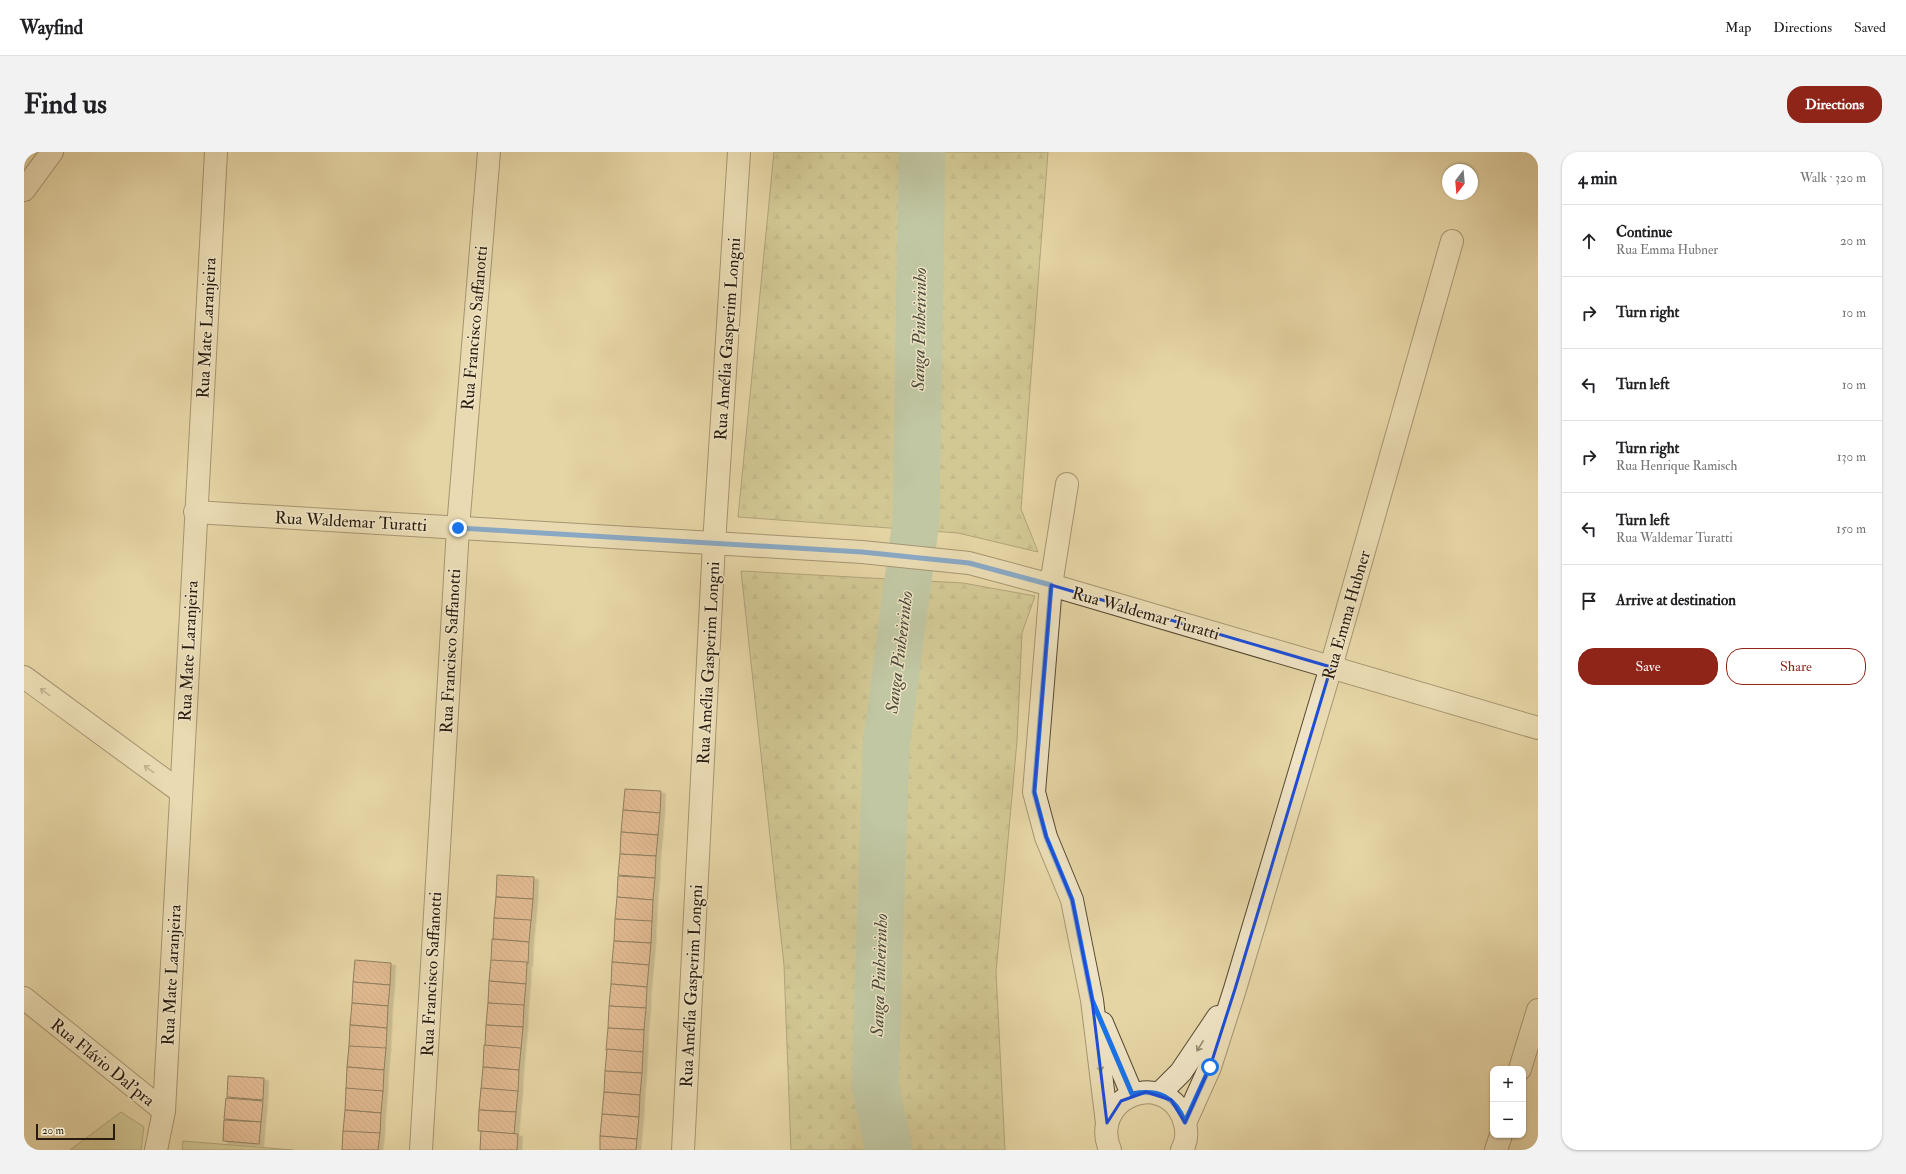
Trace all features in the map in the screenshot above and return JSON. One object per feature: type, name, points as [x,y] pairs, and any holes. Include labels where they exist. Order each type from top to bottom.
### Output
[{"type":"street","points":[[24,190],[52,152]]},
{"type":"street","name":"Rua Mate Laranjeira","points":[[156,1150],[164,1111],[195,512],[216,152]]},
{"type":"street","name":"Rua Francisco Saffanotti","points":[[421,1150],[458,528],[489,152]]},
{"type":"street","name":"Rua Amélia Gasperim Longni","points":[[683,1150],[714,544],[739,152]]},
{"type":"street","name":"Rua Emma Hubner","points":[[1185,1122],[1210,1067],[1235,989],[1331,667],[1452,241]]},
{"type":"street","points":[[1067,484],[1051,585],[1034,792],[1046,837],[1072,900],[1092,1000],[1107,1123],[1106,1136],[1110,1150]]},
{"type":"street","name":"Rua Waldemar Turatti","points":[[195,512],[862,552],[969,563],[1051,585],[1538,728]]},
{"type":"street","points":[[24,677],[181,792]]},
{"type":"street","name":"Rua Emma Hubner","points":[[1159,1094],[1181,1072],[1235,989]]},
{"type":"street","name":"Rua Flávio Dal'pra","points":[[24,998],[164,1111]]},
{"type":"street","points":[[1092,1000],[1132,1094]]},
{"type":"street","points":[[1521,1066],[1538,1010]]},
{"type":"street","points":[[1107,1123],[1112,1111],[1121,1100],[1132,1094],[1146,1092],[1159,1094],[1171,1100],[1180,1110],[1185,1122],[1187,1135],[1182,1150]]},
{"type":"street","points":[[1496,1150],[1499,1138]]},
{"type":"highlighted area","points":[[1051,585],[1331,667],[1235,989],[1210,1067],[1185,1123],[1171,1100],[1146,1092],[1121,1101],[1107,1123],[1092,1000],[1072,900],[1046,837],[1034,792]]},
{"type":"green space","points":[[774,152],[1048,152],[1021,509],[1038,552],[958,533],[738,517]]},
{"type":"green space","points":[[741,571],[963,583],[1035,596],[1022,633],[1017,741],[996,972],[1005,1150],[791,1150],[784,965]]},
{"type":"green space","points":[[121,1112],[144,1127],[141,1150],[70,1150]]},
{"type":"green space","points":[[183,1141],[293,1150],[182,1150]]},
{"type":"building","points":[[625,789],[661,791],[660,813],[623,810]]},
{"type":"building","points":[[623,810],[660,813],[658,835],[621,832]]},
{"type":"building","points":[[621,832],[658,835],[656,856],[620,854]]},
{"type":"building","points":[[620,854],[656,856],[655,878],[618,875]]},
{"type":"building","points":[[497,875],[534,877],[533,899],[496,897]]},
{"type":"building","points":[[618,876],[655,878],[653,900],[617,897]]},
{"type":"building","points":[[496,897],[533,899],[531,921],[494,918]]},
{"type":"building","points":[[617,897],[653,900],[652,922],[615,919]]},
{"type":"building","points":[[494,918],[531,920],[529,942],[493,939]]},
{"type":"building","points":[[615,919],[652,921],[651,943],[614,941]]},
{"type":"building","points":[[492,939],[529,942],[528,964],[491,961]]},
{"type":"building","points":[[614,941],[651,943],[649,965],[612,962]]},
{"type":"building","points":[[355,960],[391,963],[390,985],[353,982]]},
{"type":"building","points":[[491,960],[527,962],[526,984],[489,981]]},
{"type":"building","points":[[612,962],[649,965],[647,987],[611,984]]},
{"type":"building","points":[[489,981],[526,984],[524,1006],[488,1003]]},
{"type":"building","points":[[353,982],[390,985],[388,1006],[352,1003]]},
{"type":"building","points":[[611,984],[647,987],[646,1008],[609,1006]]},
{"type":"building","points":[[352,1003],[388,1006],[387,1028],[350,1025]]},
{"type":"building","points":[[488,1003],[524,1005],[523,1027],[486,1025]]},
{"type":"building","points":[[609,1006],[646,1008],[644,1030],[608,1028]]},
{"type":"building","points":[[350,1025],[387,1028],[386,1049],[349,1047]]},
{"type":"building","points":[[486,1025],[523,1027],[521,1049],[485,1046]]},
{"type":"building","points":[[608,1028],[644,1030],[643,1052],[606,1050]]},
{"type":"building","points":[[484,1045],[521,1048],[519,1070],[483,1067]]},
{"type":"building","points":[[349,1046],[386,1048],[384,1070],[347,1067]]},
{"type":"building","points":[[607,1049],[643,1052],[642,1073],[605,1071]]},
{"type":"building","points":[[347,1067],[384,1070],[383,1092],[346,1089]]},
{"type":"building","points":[[483,1067],[519,1070],[518,1092],[481,1089]]},
{"type":"building","points":[[605,1071],[642,1073],[640,1095],[604,1092]]},
{"type":"building","points":[[228,1076],[264,1078],[263,1100],[227,1097]]},
{"type":"building","points":[[346,1088],[383,1091],[381,1113],[345,1110]]},
{"type":"building","points":[[481,1088],[518,1091],[516,1112],[479,1110]]},
{"type":"building","points":[[604,1092],[640,1095],[639,1117],[602,1114]]},
{"type":"building","points":[[226,1098],[263,1101],[261,1122],[224,1119]]},
{"type":"building","points":[[345,1110],[381,1113],[380,1134],[343,1132]]},
{"type":"building","points":[[479,1110],[516,1112],[514,1134],[478,1131]]},
{"type":"building","points":[[602,1114],[639,1117],[637,1139],[600,1136]]},
{"type":"building","points":[[224,1120],[261,1122],[259,1144],[223,1141]]},
{"type":"building","points":[[343,1131],[380,1133],[378,1150],[342,1150]]},
{"type":"building","points":[[481,1131],[518,1134],[517,1150],[480,1150]]},
{"type":"building","points":[[600,1136],[637,1139],[636,1150],[600,1150]]},
{"type":"waterway","name":"Sanga Pinheirinho","points":[[889,1150],[875,1085],[886,747],[916,520],[922,152]]},
{"type":"route","points":[[458,528],[862,552],[969,563],[1051,585],[1034,792],[1046,837],[1072,900],[1092,1000],[1132,1094],[1146,1092],[1159,1094],[1171,1100],[1180,1110],[1185,1122],[1210,1067]]}]
